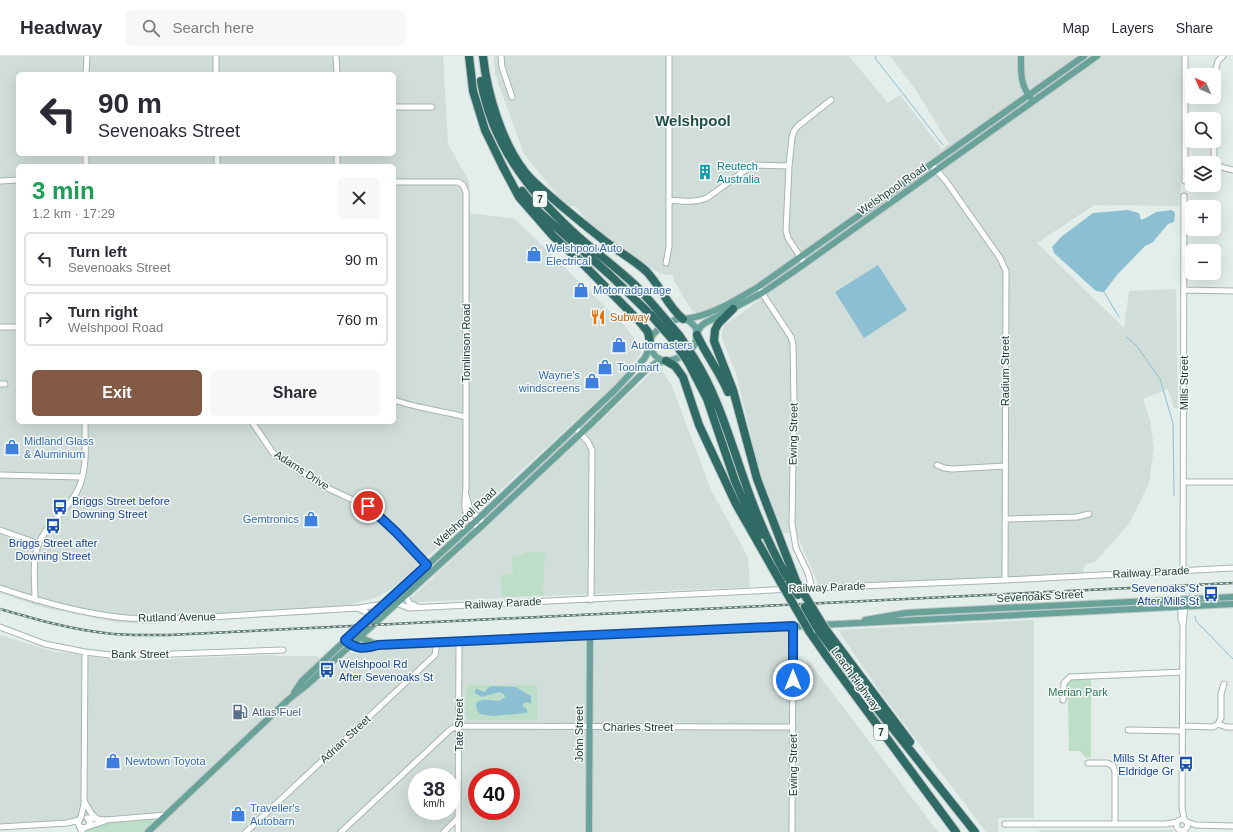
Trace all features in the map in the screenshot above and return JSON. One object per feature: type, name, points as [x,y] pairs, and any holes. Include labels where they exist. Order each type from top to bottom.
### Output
[{"type":"highway","name":"7","points":[[469,56],[473,92],[485,130],[519,197],[553,236],[640,322],[648,332],[650,345]]},
{"type":"highway","name":"7","points":[[479,56],[483,92],[491,119],[503,146],[516,168],[532,190],[562,221],[636,286],[679,335],[707,399],[735,481],[775,572]]},
{"type":"highway","name":"7","points":[[483,56],[485,76],[492,104],[510,147],[526,172],[535,183],[569,213],[646,271],[657,284],[677,314],[684,319]]},
{"type":"highway","name":"7","points":[[493,147],[512,178],[538,211],[610,275],[651,315],[703,372],[720,410],[762,529],[772,551],[864,692],[976,832]]},
{"type":"highway","points":[[733,309],[718,324],[715,330],[714,341],[733,390],[747,446]]},
{"type":"highway","points":[[697,335],[705,352],[726,386],[793,582]]},
{"type":"highway","name":"7","points":[[665,361],[675,366],[683,377],[697,419],[736,504],[775,572]]},
{"type":"highway","name":"Leach Highway","points":[[775,572],[809,631],[826,657],[956,832]]},
{"type":"highway","points":[[823,631],[831,638],[904,733],[976,832]]},
{"type":"highway","points":[[831,638],[864,692]]},
{"type":"main road","points":[[1021,56],[1021,79],[1028,95],[1033,101]]},
{"type":"main road","name":"Welshpool Road","points":[[684,319],[698,317],[718,310],[758,287],[1084,56]]},
{"type":"main road","name":"Welshpool Road","points":[[697,335],[703,324],[762,293],[805,264],[1097,56]]},
{"type":"main road","points":[[779,272],[792,268],[796,270]]},
{"type":"main road","points":[[684,319],[689,321],[695,327],[697,335],[694,344],[688,351],[679,357],[665,361],[659,360],[654,355],[650,345],[654,334],[674,320],[684,319]]},
{"type":"main road","name":"Welshpool Road","points":[[289,699],[302,681],[347,638],[615,390],[648,354],[650,345]]},
{"type":"main road","name":"Welshpool Road","points":[[148,832],[289,699],[307,685],[479,529],[646,370],[656,363],[665,361]]},
{"type":"main road","name":"Sevenoaks Street","points":[[848,624],[906,613],[1233,597]]},
{"type":"main road","name":"Sevenoaks Street","points":[[350,645],[356,648],[378,645],[1020,616],[1182,605],[1233,604]]},
{"type":"main road","name":"John Street","points":[[589,832],[590,636]]},
{"type":"main road","name":"Sevenoaks Street","points":[[347,638],[360,637],[363,640],[378,645]]},
{"type":"main road","points":[[347,638],[350,645]]},
{"type":"street","points":[[86,56],[86,72]]},
{"type":"street","points":[[216,56],[216,72]]},
{"type":"street","points":[[336,56],[336,72]]},
{"type":"street","points":[[501,56],[502,67],[512,97]]},
{"type":"street","points":[[666,263],[669,248],[669,56]]},
{"type":"street","points":[[1185,56],[1185,156]]},
{"type":"street","points":[[1216,68],[1218,61],[1223,56]]},
{"type":"street","points":[[805,264],[787,234],[789,166],[792,137],[798,126],[831,100]]},
{"type":"street","points":[[396,107],[432,107]]},
{"type":"street","points":[[1214,148],[1214,159],[1217,166],[1233,170]]},
{"type":"street","name":"Radium Street","points":[[933,163],[1000,258],[1006,271],[1005,580]]},
{"type":"street","points":[[669,200],[702,200],[707,198],[747,168],[756,165],[789,166]]},
{"type":"street","points":[[0,181],[16,180]]},
{"type":"street","name":"Tomlinson Road","points":[[396,182],[458,182],[464,185],[466,192],[466,417],[464,511],[479,529]]},
{"type":"street","name":"Mills Street","points":[[1183,571],[1184,196]]},
{"type":"street","name":"Ewing Street","points":[[758,287],[791,337],[794,402],[792,532],[796,548],[808,573],[812,588]]},
{"type":"street","points":[[1184,290],[1233,291]]},
{"type":"street","points":[[0,327],[16,327]]},
{"type":"street","points":[[396,401],[414,407],[466,417]]},
{"type":"street","points":[[36,600],[36,558],[39,544],[45,533],[77,491],[85,466],[85,424]]},
{"type":"street","name":"Adams Drive","points":[[253,424],[273,453],[321,485],[368,506],[396,532],[433,571]]},
{"type":"street","points":[[574,427],[588,442],[592,450],[591,600]]},
{"type":"street","points":[[937,465],[952,469],[1005,466]]},
{"type":"street","points":[[0,475],[82,477]]},
{"type":"street","points":[[1183,482],[1233,482]]},
{"type":"street","name":"Tomlinson Road","points":[[465,494],[470,509],[484,524]]},
{"type":"street","points":[[1005,519],[1077,517],[1089,514]]},
{"type":"street","points":[[0,530],[39,544]]},
{"type":"street","name":"Railway Parade","points":[[396,603],[406,608],[1233,568]]},
{"type":"street","name":"Rutland Avenue","points":[[0,588],[70,609],[108,616],[150,619],[358,608],[384,604]]},
{"type":"street","points":[[406,595],[408,601],[421,607]]},
{"type":"street","points":[[1182,605],[1190,598]]},
{"type":"street","points":[[1173,599],[1182,605]]},
{"type":"street","points":[[1182,605],[1182,826]]},
{"type":"street","points":[[1014,608],[1019,612],[1020,616],[1032,607]]},
{"type":"street","points":[[358,608],[366,612],[369,618]]},
{"type":"street","name":"Ewing Street","points":[[792,832],[793,626]]},
{"type":"street","name":"Bank Street","points":[[0,627],[45,644],[85,652],[129,656],[283,650]]},
{"type":"street","name":"Tate Street","points":[[458,768],[459,642]]},
{"type":"street","name":"Adrian Street","points":[[246,832],[435,655],[437,643]]},
{"type":"street","points":[[84,824],[85,652]]},
{"type":"street","points":[[1063,700],[1064,683],[1070,677],[1183,672]]},
{"type":"street","points":[[1218,724],[1221,718],[1220,694],[1224,684]]},
{"type":"street","points":[[1128,730],[1183,729],[1213,726],[1218,724],[1226,727],[1233,727]]},
{"type":"street","points":[[341,832],[451,729],[458,726]]},
{"type":"street","name":"Charles Street","points":[[458,726],[793,727]]},
{"type":"street","points":[[1088,763],[1107,763],[1113,766],[1114,824]]},
{"type":"street","points":[[84,803],[91,813],[98,819]]},
{"type":"street","points":[[0,827],[67,823],[84,824],[106,820],[166,815]]},
{"type":"street","points":[[84,824],[98,819],[106,820]]},
{"type":"street","points":[[444,832],[456,820]]},
{"type":"street","name":"Tate Street","points":[[458,820],[458,832]]},
{"type":"street","points":[[1005,824],[1166,824],[1182,826],[1233,826]]},
{"type":"shaded area","points":[[0,56],[443,56],[448,144],[469,181],[470,213],[515,219],[626,327],[642,351],[630,370],[396,586],[378,597],[341,607],[333,613],[146,624],[114,622],[41,607],[0,593]]},
{"type":"shaded area","points":[[494,56],[849,56],[888,103],[900,95],[942,149],[949,144],[915,89],[890,56],[1187,56],[1186,68],[1185,68],[1180,206],[1094,205],[1037,243],[1124,328],[1129,291],[1176,289],[1178,408],[1174,408],[1168,389],[1143,399],[1150,420],[1154,448],[1149,483],[1129,524],[1095,562],[1085,564],[1082,578],[822,592],[797,533],[783,533],[767,503],[736,373],[722,339],[722,330],[725,325],[761,299],[753,286],[700,314],[692,311],[674,281],[673,275],[661,274],[599,235],[575,206],[566,206],[524,154],[495,74]]},
{"type":"shaded area","points":[[659,366],[671,384],[711,490],[748,557],[749,587],[415,602],[410,599]]},
{"type":"shaded area","points":[[1034,620],[1034,818],[998,818],[998,832],[986,832],[880,692],[838,630]]},
{"type":"shaded area","points":[[792,623],[796,630],[796,665],[809,662],[938,832],[458,832],[458,820],[460,820],[460,768],[408,768],[408,820],[457,820],[444,832],[151,832],[169,814],[84,822],[0,825],[0,635],[52,651],[122,661],[270,655],[317,656],[333,668],[349,653],[562,633]]},
{"type":"shaded area","points":[[1039,830],[1173,830],[1173,832],[1039,832]]},
{"type":"green space","points":[[527,552],[545,552],[543,595],[502,597],[501,575],[513,574],[512,556],[514,555],[515,557]]},
{"type":"green space","name":"Merian Park","points":[[1071,679],[1091,679],[1091,757],[1086,758],[1080,751],[1069,751],[1068,700],[1066,696],[1066,684]]},
{"type":"green space","points":[[466,685],[537,685],[537,720],[469,720],[466,717]]},
{"type":"green space","points":[[166,815],[148,832],[86,832],[87,827],[107,820]]},
{"type":"water","points":[[1128,210],[1139,213],[1141,220],[1156,212],[1172,210],[1175,213],[1174,222],[1168,224],[1153,242],[1145,246],[1117,275],[1104,292],[1096,291],[1054,253],[1052,247],[1061,237],[1093,213]]},
{"type":"water","points":[[878,265],[907,310],[864,338],[835,292]]},
{"type":"water","points":[[489,687],[516,687],[531,696],[531,704],[526,702],[523,704],[523,707],[527,709],[527,713],[493,716],[480,714],[477,710],[476,703],[481,700],[499,701],[505,697],[504,694],[499,692],[482,697],[475,693],[475,690],[477,689],[484,692]]},
{"type":"waterway","points":[[876,56],[875,58],[943,145]]},
{"type":"waterway","points":[[1104,292],[1119,317]]},
{"type":"waterway","points":[[1126,337],[1136,345],[1160,379],[1173,423],[1174,496]]},
{"type":"waterway","points":[[1189,591],[1190,597]]},
{"type":"waterway","points":[[1195,616],[1196,621],[1233,659]]},
{"type":"railway","points":[[0,609],[78,629],[121,635],[169,635],[1233,583]]},
{"type":"place","name":"Reutech Australia","points":[[705,172]]},
{"type":"place","name":"Welshpool Auto Electrical","points":[[534,254]]},
{"type":"place","name":"Motorradgarage","points":[[581,290]]},
{"type":"place","name":"Subway","points":[[598,317]]},
{"type":"place","name":"Automasters","points":[[619,345]]},
{"type":"place","name":"Toolmart","points":[[605,367]]},
{"type":"place","name":"Wayne's windscreens","points":[[592,381]]},
{"type":"place","name":"Midland Glass & Aluminium","points":[[12,447]]},
{"type":"place","name":"Briggs Street before Downing Street","points":[[60,507]]},
{"type":"place","name":"Gemtronics","points":[[311,519]]},
{"type":"place","name":"Briggs Street after Downing Street","points":[[53,526]]},
{"type":"place","name":"Sevenoaks St After Mills St","points":[[1211,594]]},
{"type":"place","name":"Welshpool Rd After Sevenoaks St","points":[[327,670]]},
{"type":"place","name":"Atlas Fuel","points":[[240,712]]},
{"type":"place","name":"Newtown Toyota","points":[[113,761]]},
{"type":"place","name":"Mills St After Eldridge Gr","points":[[1186,764]]},
{"type":"place","name":"Traveller's Autobarn","points":[[238,814]]},
{"type":"district","name":"Welshpool","points":[[693,121]]},
{"type":"route","points":[[368,506],[396,532],[427,565],[345,640],[356,648],[378,645],[793,626],[793,680]]}]
